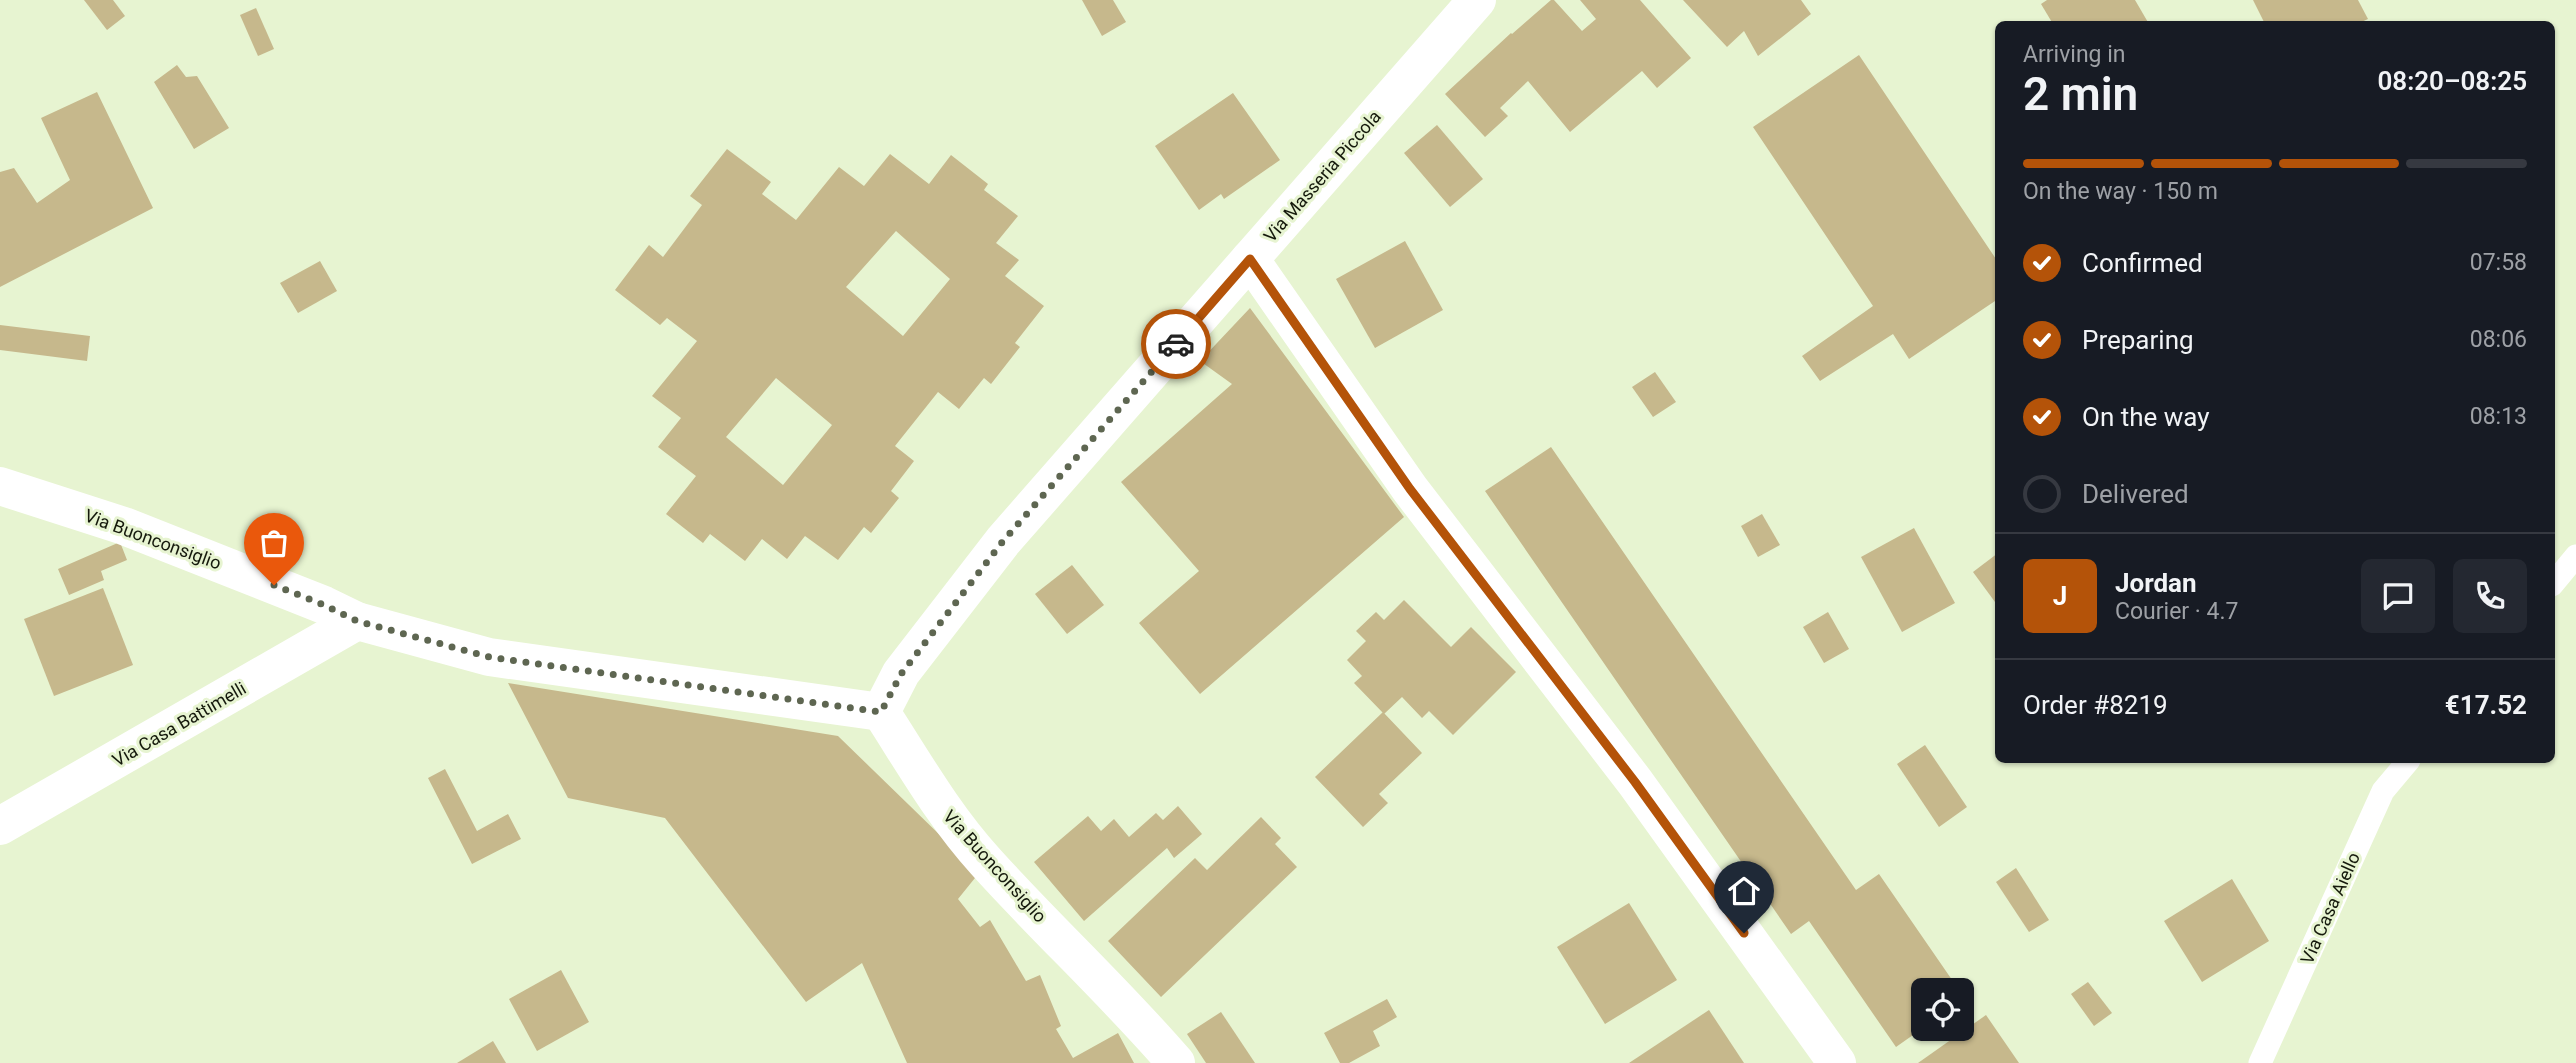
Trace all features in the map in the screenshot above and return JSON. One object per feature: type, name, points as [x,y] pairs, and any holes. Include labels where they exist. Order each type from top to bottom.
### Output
[{"type":"street","name":"Via Masseria Piccola","points":[[881,712],[901,674],[1003,541],[1477,0]]},
{"type":"street","points":[[1250,259],[1410,489],[1635,782],[1837,1063]]},
{"type":"street","name":"Via Buonconsiglio","points":[[0,486],[124,526],[324,605],[357,621],[489,657],[881,712],[933,795],[984,860],[1146,1028],[1175,1063]]},
{"type":"street","name":"Via Casa Battimelli","points":[[0,827],[357,621]]},
{"type":"lane","points":[[2555,581],[2576,556]]},
{"type":"lane","name":"Via Casa Aiello","points":[[2260,1063],[2383,791],[2406,763]]},
{"type":"building","points":[[84,0],[113,0],[125,16],[107,30]]},
{"type":"building","points":[[1082,0],[1113,0],[1126,22],[1102,36]]},
{"type":"building","points":[[1554,0],[1582,31],[1596,19],[1580,0],[1640,0],[1691,58],[1657,88],[1642,71],[1570,132],[1528,81],[1500,108],[1508,116],[1485,137],[1445,94]]},
{"type":"building","points":[[1683,0],[1801,0],[1811,14],[1758,56],[1744,31],[1727,47]]},
{"type":"building","points":[[2047,0],[2135,0],[2147,21],[2051,21],[2041,4]]},
{"type":"building","points":[[2253,0],[2358,0],[2368,19],[2364,21],[2264,21]]},
{"type":"building","points":[[256,8],[274,49],[258,56],[240,15]]},
{"type":"building","points":[[1859,55],[1995,258],[1995,301],[1909,359],[1893,334],[1820,381],[1802,356],[1873,306],[1753,127]]},
{"type":"building","points":[[177,65],[186,77],[197,76],[229,128],[194,149],[154,82]]},
{"type":"building","points":[[97,92],[153,208],[0,287],[0,172],[14,168],[37,203],[70,180],[41,118]]},
{"type":"building","points":[[1233,93],[1280,160],[1224,199],[1221,194],[1199,210],[1155,146]]},
{"type":"building","points":[[1437,125],[1483,179],[1450,207],[1404,153]]},
{"type":"building","points":[[727,149],[771,182],[762,194],[796,220],[839,167],[864,186],[890,154],[929,184],[951,155],[988,184],[984,190],[1018,216],[996,243],[1019,260],[1005,276],[1044,306],[1015,343],[1020,347],[991,384],[984,378],[959,409],[938,392],[895,446],[914,461],[891,491],[899,498],[871,533],[864,527],[838,560],[805,536],[787,559],[762,539],[745,561],[710,534],[703,543],[666,514],[696,476],[658,447],[681,418],[652,396],[697,341],[667,318],[660,325],[615,290],[649,245],[663,257],[702,205],[690,196]],"holes":[[[896,231],[950,279],[903,336],[846,287]],[[776,378],[832,425],[783,485],[726,437]]]},
{"type":"building","points":[[1405,241],[1443,310],[1375,348],[1336,279]]},
{"type":"building","points":[[320,261],[337,291],[298,313],[280,283]]},
{"type":"building","points":[[1250,308],[1404,517],[1200,694],[1139,623],[1199,571],[1121,482],[1232,384],[1200,361]]},
{"type":"building","points":[[0,325],[90,336],[87,361],[0,350]]},
{"type":"building","points":[[1655,372],[1676,402],[1653,417],[1632,387]]},
{"type":"building","points":[[1551,447],[1856,890],[1879,874],[1951,978],[1911,978],[1911,1036],[1896,1047],[1809,921],[1791,934],[1485,491]]},
{"type":"building","points":[[1762,514],[1780,545],[1758,557],[1741,526]]},
{"type":"building","points":[[1914,528],[1955,603],[1902,632],[1861,557]]},
{"type":"building","points":[[120,542],[127,560],[101,571],[104,580],[69,595],[58,569]]},
{"type":"building","points":[[1995,555],[1995,602],[1973,572]]},
{"type":"building","points":[[1072,565],[1104,605],[1067,634],[1035,594]]},
{"type":"building","points":[[103,588],[133,665],[54,696],[24,619]]},
{"type":"building","points":[[1404,600],[1451,647],[1471,627],[1516,672],[1453,735],[1429,711],[1422,718],[1402,697],[1384,714],[1354,683],[1362,676],[1347,660],[1366,641],[1356,631],[1376,612],[1384,620]]},
{"type":"building","points":[[1828,612],[1849,649],[1824,663],[1803,627]]},
{"type":"building","points":[[508,683],[838,736],[979,873],[958,899],[980,927],[990,920],[1026,981],[1040,975],[1061,1026],[1056,1029],[1073,1058],[1118,1033],[1134,1063],[907,1063],[862,963],[806,1002],[665,818],[568,798]]},
{"type":"building","points":[[1383,712],[1422,753],[1379,794],[1388,803],[1363,827],[1315,777]]},
{"type":"building","points":[[1925,745],[1967,807],[1939,827],[1897,764]]},
{"type":"building","points":[[445,769],[477,831],[508,814],[521,839],[472,864],[428,778]]},
{"type":"building","points":[[1178,806],[1202,834],[1174,858],[1167,848],[1084,921],[1034,862],[1088,816],[1101,831],[1114,819],[1129,837],[1156,813],[1163,820]]},
{"type":"building","points":[[1261,817],[1281,838],[1275,844],[1297,867],[1161,997],[1108,941],[1195,858],[1207,870]]},
{"type":"building","points":[[2016,868],[2049,920],[2029,932],[1996,882]]},
{"type":"building","points":[[2232,879],[2269,941],[2202,982],[2164,921]]},
{"type":"building","points":[[1629,903],[1677,980],[1605,1024],[1557,947]]},
{"type":"building","points":[[561,970],[589,1022],[537,1051],[509,999]]},
{"type":"building","points":[[2088,982],[2112,1013],[2094,1026],[2071,994]]},
{"type":"building","points":[[1387,999],[1397,1017],[1373,1031],[1380,1046],[1349,1063],[1340,1063],[1324,1033]]},
{"type":"building","points":[[1709,1010],[1744,1063],[1629,1063]]},
{"type":"building","points":[[1221,1012],[1255,1063],[1206,1063],[1187,1034]]},
{"type":"building","points":[[1986,1015],[2019,1063],[1918,1063],[1949,1041],[1974,1041],[1974,1023]]},
{"type":"building","points":[[493,1041],[506,1063],[457,1063]]},
{"type":"way so far","points":[[274,585],[357,621],[489,657],[881,712],[901,674],[1003,541],[1176,344]]},
{"type":"route","points":[[1176,344],[1250,259],[1410,489],[1635,782],[1744,933]]}]
